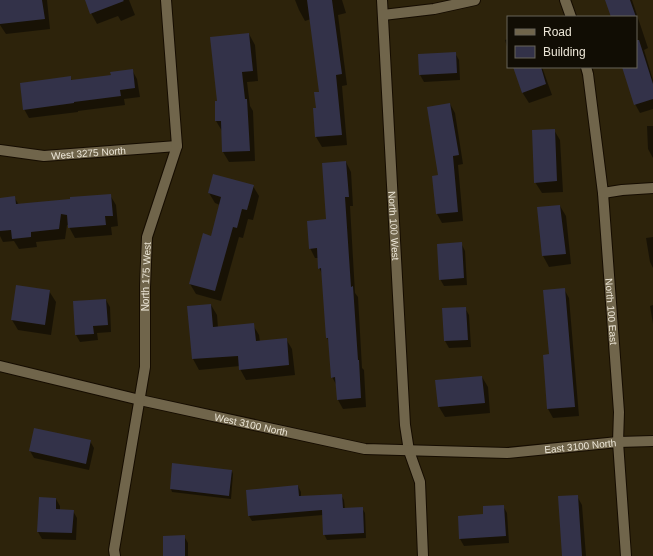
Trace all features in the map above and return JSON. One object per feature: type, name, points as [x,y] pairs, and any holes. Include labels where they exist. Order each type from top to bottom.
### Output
[{"type":"street","name":"North 175 West","points":[[115,556],[114,550],[146,367],[145,287],[147,237],[177,146],[166,0]]},
{"type":"street","name":"North 100 West","points":[[382,0],[405,425],[409,451],[420,482],[423,556]]},
{"type":"street","points":[[383,15],[434,9],[475,0]]},
{"type":"street","points":[[565,0],[571,16]]},
{"type":"street","name":"North 100 East","points":[[586,68],[602,194],[618,412],[618,442],[626,556]]},
{"type":"street","name":"West 3275 North","points":[[0,150],[44,156],[177,146]]},
{"type":"street","points":[[602,194],[622,190],[653,188]]},
{"type":"street","name":"West 3100 North","points":[[0,366],[140,400],[365,449],[507,453]]},
{"type":"street","name":"East 3100 North","points":[[507,453],[618,442],[653,441]]},
{"type":"building","points":[[0,0],[42,0],[45,19],[0,24]]},
{"type":"building","points":[[85,0],[123,0],[124,1],[90,14]]},
{"type":"building","points":[[307,0],[332,0],[342,74],[336,75],[342,135],[315,137],[313,108],[316,108],[314,92],[319,92]]},
{"type":"building","points":[[605,0],[630,0],[636,16],[611,16]]},
{"type":"building","points":[[249,33],[253,71],[242,72],[245,99],[247,99],[250,151],[222,152],[221,121],[215,121],[215,101],[217,101],[210,37]]},
{"type":"building","points":[[637,40],[639,40],[653,84],[653,99],[634,105],[622,68],[637,68]]},
{"type":"building","points":[[456,52],[457,73],[419,75],[418,54]]},
{"type":"building","points":[[513,68],[541,68],[546,84],[522,93]]},
{"type":"building","points":[[133,69],[135,88],[120,90],[121,96],[23,110],[20,83],[71,76],[71,80],[111,75],[110,72]]},
{"type":"building","points":[[450,103],[459,155],[453,156],[458,212],[436,214],[432,176],[438,175],[427,107]]},
{"type":"building","points":[[555,129],[557,181],[534,183],[532,130]]},
{"type":"building","points":[[346,161],[349,197],[345,197],[361,398],[337,400],[335,377],[331,378],[328,338],[326,338],[321,268],[318,269],[317,248],[309,249],[307,221],[326,219],[322,163]]},
{"type":"building","points":[[213,174],[254,185],[247,210],[242,209],[237,228],[233,227],[215,291],[189,284],[203,233],[211,236],[221,197],[208,193]]},
{"type":"building","points":[[111,194],[113,216],[105,216],[106,225],[68,228],[67,215],[61,214],[59,229],[31,232],[31,237],[12,239],[11,230],[0,231],[0,198],[15,196],[16,204],[70,199],[70,197]]},
{"type":"building","points":[[560,205],[566,254],[542,256],[537,207]]},
{"type":"building","points":[[462,242],[464,278],[439,280],[437,244]]},
{"type":"building","points":[[16,285],[50,290],[45,325],[11,320]]},
{"type":"building","points":[[565,288],[575,407],[547,409],[543,355],[549,354],[543,290]]},
{"type":"building","points":[[106,299],[108,325],[93,326],[94,334],[75,335],[73,301]]},
{"type":"building","points":[[211,304],[213,327],[254,323],[256,341],[287,338],[289,365],[239,370],[238,356],[192,359],[187,306]]},
{"type":"building","points":[[466,307],[468,340],[444,341],[442,308]]},
{"type":"building","points":[[482,376],[485,403],[438,407],[435,380]]},
{"type":"building","points":[[34,428],[91,440],[86,464],[29,451]]},
{"type":"building","points":[[172,463],[232,470],[229,496],[170,489]]},
{"type":"building","points":[[298,485],[299,496],[342,494],[343,508],[363,507],[364,533],[323,535],[322,510],[248,516],[246,490]]},
{"type":"building","points":[[578,495],[582,556],[562,556],[558,496]]},
{"type":"building","points":[[39,497],[56,498],[56,509],[74,510],[72,533],[37,532]]},
{"type":"building","points":[[504,505],[506,536],[459,539],[458,516],[483,514],[483,506]]},
{"type":"building","points":[[185,535],[185,556],[163,556],[163,536]]}]
